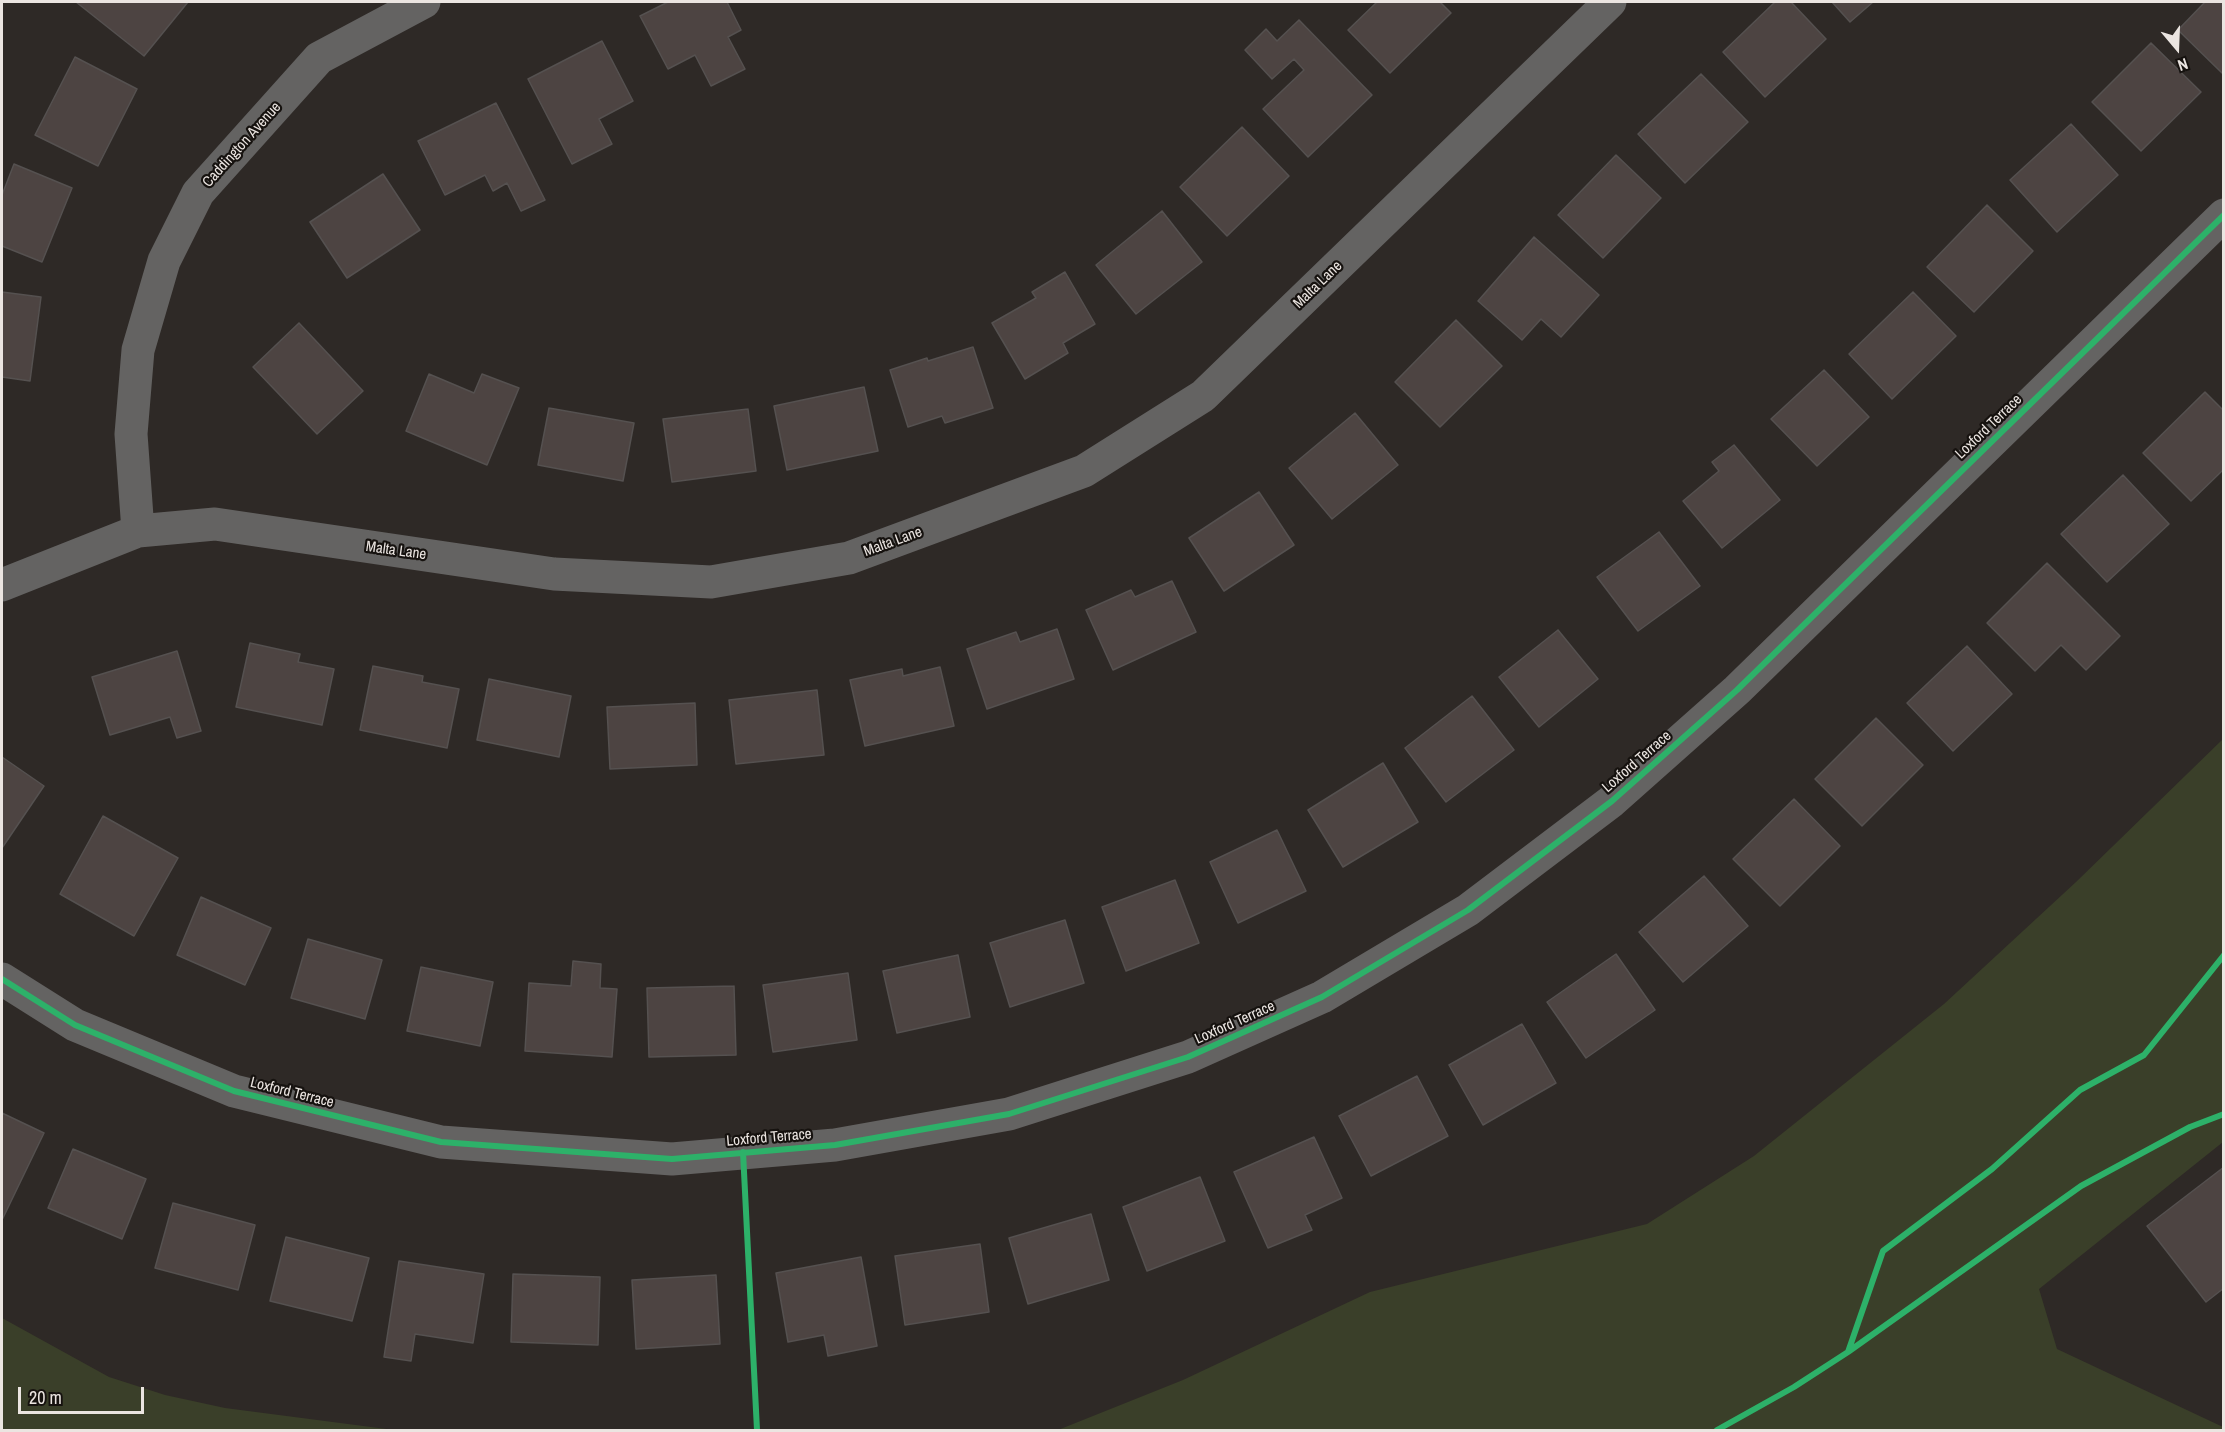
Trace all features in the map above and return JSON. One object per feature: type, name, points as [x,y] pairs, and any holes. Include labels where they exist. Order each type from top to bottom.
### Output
[{"type":"street","name":"Caddington Avenue","points":[[138,531],[131,434],[138,350],[164,261],[198,193],[319,58],[424,2]]},
{"type":"street","name":"Malta Lane","points":[[2,585],[138,531],[215,524],[554,574],[711,582],[849,558],[1084,471],[1203,396],[1610,2]]},
{"type":"street","name":"Loxford Terrace","points":[[2,979],[75,1025],[234,1091],[441,1142],[672,1159],[835,1145],[1009,1113],[1188,1057],[1322,997],[1468,910],[1612,801],[1737,690],[2223,215]]},
{"type":"green space","points":[[2223,739],[2223,1142],[2039,1289],[2057,1349],[2223,1427],[2223,1430],[1058,1430],[1183,1380],[1370,1292],[1647,1224],[1754,1156],[1944,1004],[2076,882]]},
{"type":"green space","points":[[2,1318],[109,1377],[165,1395],[225,1408],[394,1430],[2,1430]]},
{"type":"building","points":[[76,2],[188,2],[144,56]]},
{"type":"building","points":[[668,2],[727,2],[741,30],[728,37],[745,69],[711,86],[695,55],[668,69],[640,16]]},
{"type":"building","points":[[1377,2],[1440,2],[1451,13],[1390,73],[1348,30]]},
{"type":"building","points":[[1775,2],[1791,2],[1826,39],[1765,97],[1723,52]]},
{"type":"building","points":[[1832,2],[1873,2],[1850,22]]},
{"type":"building","points":[[2205,2],[2224,2],[2224,71],[2222,73],[2178,30]]},
{"type":"building","points":[[1299,20],[1372,95],[1308,157],[1263,109],[1304,70],[1294,59],[1272,79],[1245,50],[1266,29],[1277,41]]},
{"type":"building","points":[[602,41],[633,101],[599,119],[612,144],[572,164],[528,79]]},
{"type":"building","points":[[2151,43],[2201,92],[2141,151],[2092,102]]},
{"type":"building","points":[[75,57],[137,89],[98,166],[35,135]]},
{"type":"building","points":[[1701,74],[1748,122],[1685,183],[1638,134]]},
{"type":"building","points":[[496,103],[545,200],[521,211],[507,183],[493,191],[485,175],[445,195],[418,141]]},
{"type":"building","points":[[2071,124],[2118,175],[2057,232],[2010,180]]},
{"type":"building","points":[[1242,127],[1289,176],[1227,236],[1180,187]]},
{"type":"building","points":[[1616,155],[1661,198],[1603,258],[1558,215]]},
{"type":"building","points":[[14,164],[72,188],[42,262],[2,246],[2,195]]},
{"type":"building","points":[[383,174],[420,230],[347,278],[310,222]]},
{"type":"building","points":[[1987,205],[2033,251],[1974,312],[1927,267]]},
{"type":"building","points":[[1162,211],[1202,262],[1136,314],[1096,265]]},
{"type":"building","points":[[1534,237],[1599,295],[1561,337],[1541,319],[1522,340],[1478,301]]},
{"type":"building","points":[[1065,272],[1095,324],[1063,343],[1068,353],[1025,379],[992,323],[1036,298],[1032,292]]},
{"type":"building","points":[[2,292],[41,297],[30,381],[2,377]]},
{"type":"building","points":[[1913,292],[1956,336],[1892,399],[1849,354]]},
{"type":"building","points":[[1456,320],[1502,366],[1440,427],[1395,382]]},
{"type":"building","points":[[299,323],[363,391],[317,434],[253,367]]},
{"type":"building","points":[[973,347],[993,408],[945,423],[942,416],[908,427],[890,370]]},
{"type":"building","points":[[1824,370],[1869,417],[1817,466],[1771,419]]},
{"type":"building","points":[[429,374],[474,393],[482,374],[519,388],[487,465],[406,431]]},
{"type":"building","points":[[864,387],[878,451],[787,470],[774,406]]},
{"type":"building","points":[[2205,392],[2224,411],[2224,469],[2191,501],[2143,453]]},
{"type":"building","points":[[549,408],[634,423],[623,481],[538,465]]},
{"type":"building","points":[[748,409],[756,471],[672,482],[663,419]]},
{"type":"building","points":[[1355,413],[1398,465],[1332,519],[1289,468]]},
{"type":"building","points":[[1734,445],[1780,500],[1722,548],[1683,501],[1719,471],[1712,462]]},
{"type":"building","points":[[2123,475],[2169,524],[2107,582],[2061,534]]},
{"type":"building","points":[[1259,492],[1294,545],[1224,591],[1189,538]]},
{"type":"building","points":[[1659,532],[1700,586],[1638,631],[1597,577]]},
{"type":"building","points":[[2047,563],[2120,636],[2086,670],[2061,645],[2035,671],[1987,623]]},
{"type":"building","points":[[1172,581],[1196,632],[1113,670],[1086,610],[1131,590],[1135,597]]},
{"type":"building","points":[[1057,629],[1074,679],[987,709],[967,649],[1016,632],[1020,642]]},
{"type":"building","points":[[1558,630],[1598,679],[1539,727],[1499,677]]},
{"type":"building","points":[[250,643],[300,654],[298,662],[334,669],[322,725],[236,707]]},
{"type":"building","points":[[1967,646],[2012,694],[1953,751],[1907,703]]},
{"type":"building","points":[[177,651],[201,731],[177,738],[170,717],[110,735],[92,677]]},
{"type":"building","points":[[373,666],[423,676],[422,682],[459,689],[447,748],[360,730]]},
{"type":"building","points":[[940,667],[954,726],[865,746],[850,680],[902,669],[903,676]]},
{"type":"building","points":[[489,679],[571,696],[559,757],[477,740]]},
{"type":"building","points":[[817,690],[824,755],[736,764],[729,700]]},
{"type":"building","points":[[1472,696],[1514,750],[1446,802],[1405,748]]},
{"type":"building","points":[[695,703],[697,765],[610,769],[607,707]]},
{"type":"building","points":[[1876,718],[1923,765],[1862,826],[1815,779]]},
{"type":"building","points":[[2,757],[44,786],[2,848]]},
{"type":"building","points":[[1383,763],[1418,822],[1343,867],[1308,810]]},
{"type":"building","points":[[1794,799],[1840,846],[1780,906],[1733,859]]},
{"type":"building","points":[[103,816],[178,858],[134,936],[60,894]]},
{"type":"building","points":[[1277,830],[1306,891],[1238,923],[1210,862]]},
{"type":"building","points":[[1704,876],[1748,926],[1683,982],[1639,932]]},
{"type":"building","points":[[1175,880],[1199,943],[1126,971],[1102,907]]},
{"type":"building","points":[[201,897],[271,928],[245,985],[177,955]]},
{"type":"building","points":[[1065,920],[1084,983],[1010,1007],[990,943]]},
{"type":"building","points":[[308,939],[382,960],[365,1019],[291,998]]},
{"type":"building","points":[[1616,954],[1655,1010],[1586,1058],[1547,1002]]},
{"type":"building","points":[[958,955],[970,1017],[897,1033],[883,971]]},
{"type":"building","points":[[573,961],[601,964],[600,988],[617,989],[612,1057],[525,1051],[529,983],[571,986]]},
{"type":"building","points":[[421,967],[493,982],[480,1046],[407,1031]]},
{"type":"building","points":[[848,973],[857,1040],[773,1052],[763,985]]},
{"type":"building","points":[[734,986],[736,1055],[649,1057],[647,988]]},
{"type":"building","points":[[1522,1024],[1556,1083],[1483,1125],[1449,1065]]},
{"type":"building","points":[[1417,1076],[1448,1136],[1371,1176],[1339,1116]]},
{"type":"building","points":[[2,1113],[44,1133],[2,1220]]},
{"type":"building","points":[[1314,1137],[1342,1198],[1305,1215],[1312,1230],[1268,1248],[1234,1172]]},
{"type":"building","points":[[73,1149],[146,1179],[122,1239],[48,1208]]},
{"type":"building","points":[[2224,1167],[2224,1288],[2206,1302],[2147,1226]]},
{"type":"building","points":[[1200,1177],[1225,1241],[1147,1271],[1123,1207]]},
{"type":"building","points":[[173,1203],[255,1225],[238,1290],[155,1268]]},
{"type":"building","points":[[1091,1214],[1109,1280],[1028,1304],[1009,1238]]},
{"type":"building","points":[[286,1237],[369,1258],[352,1321],[270,1301]]},
{"type":"building","points":[[980,1244],[989,1312],[905,1325],[895,1256]]},
{"type":"building","points":[[861,1257],[877,1346],[828,1356],[824,1335],[788,1342],[776,1273]]},
{"type":"building","points":[[399,1261],[484,1274],[473,1343],[415,1334],[411,1361],[384,1357]]},
{"type":"building","points":[[513,1274],[600,1277],[598,1345],[511,1342]]},
{"type":"building","points":[[716,1275],[720,1344],[636,1349],[632,1280]]},
{"type":"cycle path","points":[[2,979],[75,1025],[234,1091],[441,1142],[672,1159],[835,1145],[1009,1114],[1188,1057],[1322,997],[1468,910],[1612,801],[1737,690],[2224,215]]},
{"type":"cycle path","points":[[1848,1352],[1883,1251],[1992,1169],[2080,1090],[2144,1055],[2224,955]]},
{"type":"cycle path","points":[[1717,1430],[1794,1387],[1848,1352],[2081,1186],[2190,1127],[2224,1114]]},
{"type":"cycle path","points":[[743,1152],[757,1430]]}]
